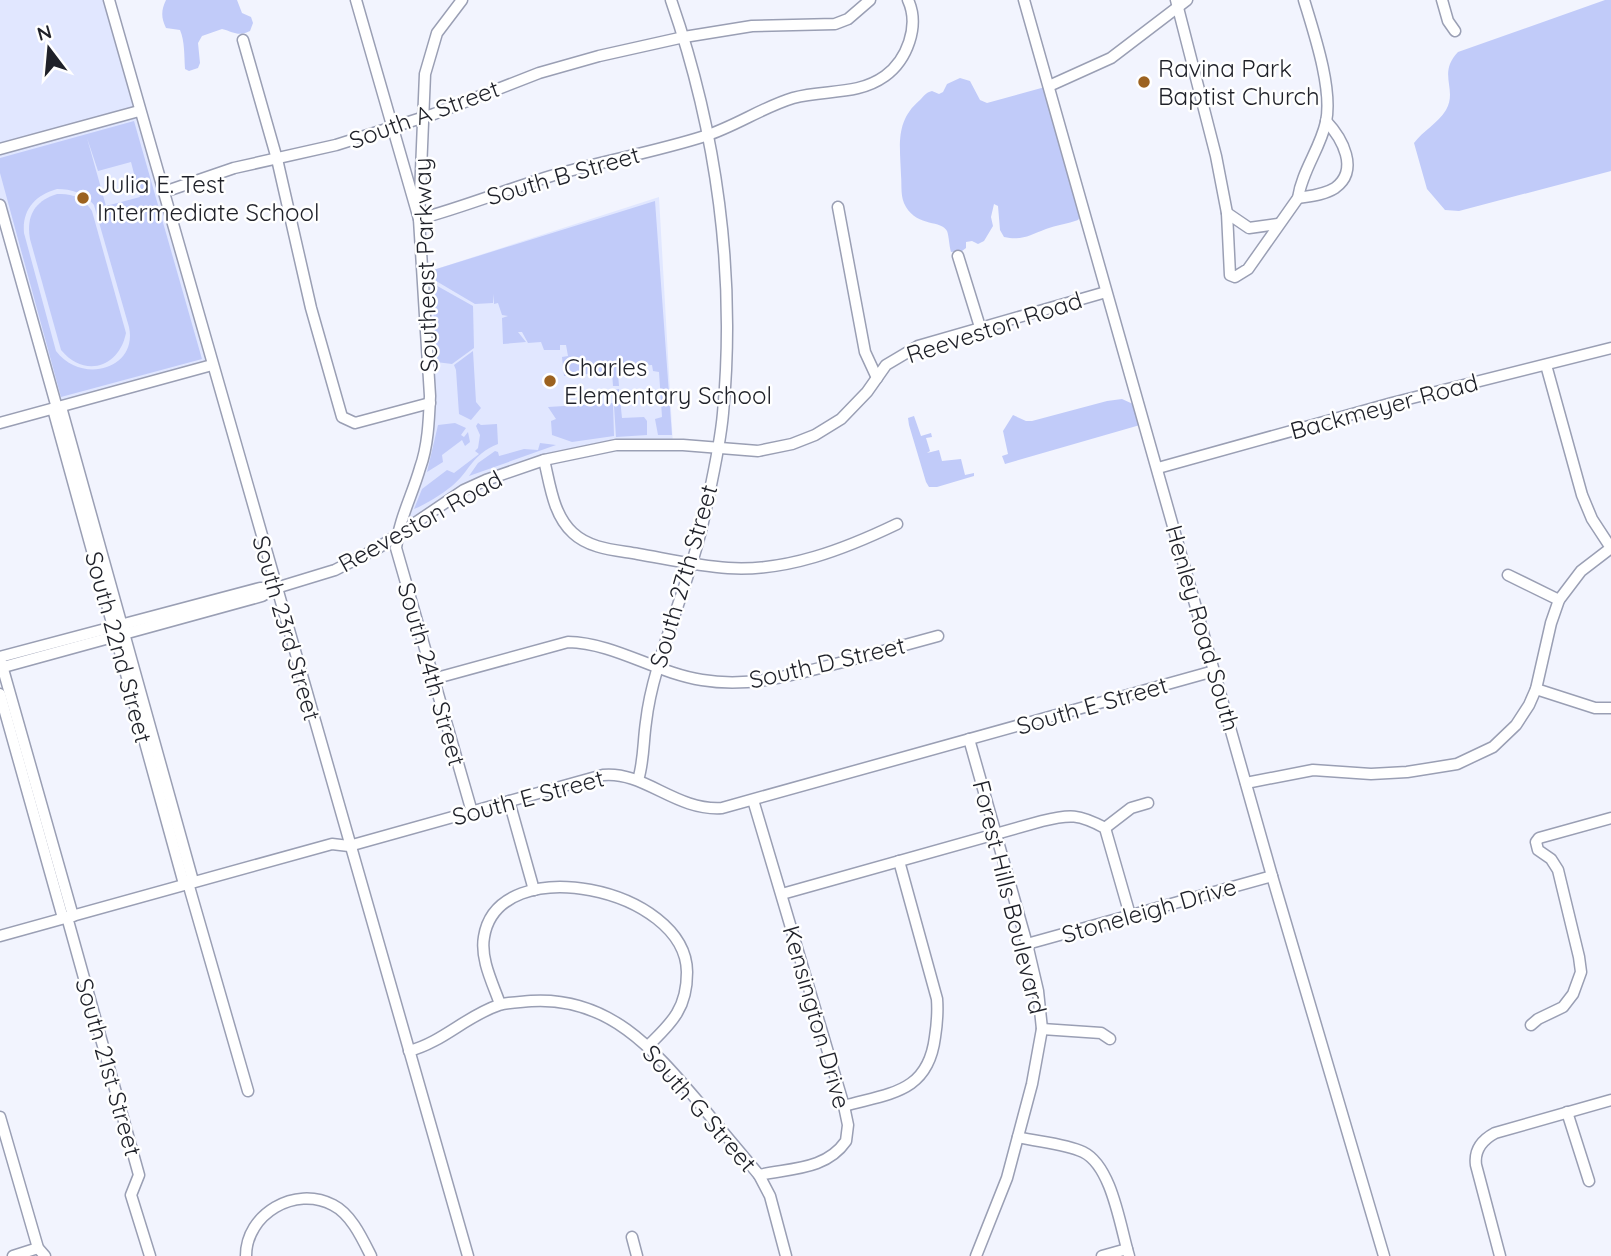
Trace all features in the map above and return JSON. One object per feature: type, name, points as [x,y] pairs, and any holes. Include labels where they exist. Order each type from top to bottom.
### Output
[{"type":"street","name":"South 23rd Street","points":[[109,0],[467,1254]]},
{"type":"street","points":[[356,0],[419,219]]},
{"type":"street","name":"Southeast Parkway","points":[[397,535],[421,466],[430,403],[419,219],[425,74],[433,42],[440,28],[462,0]]},
{"type":"street","name":"South 27th Street","points":[[638,780],[657,668],[704,520],[723,416],[727,346],[727,285],[719,199],[708,135],[684,37],[671,0]]},
{"type":"street","name":"South A Street","points":[[164,192],[211,174],[336,145],[422,117],[539,73],[599,56],[684,37],[752,26],[835,24],[848,19],[870,0]]},
{"type":"street","name":"South B Street","points":[[419,219],[562,173],[708,135],[793,98],[858,89],[885,76],[902,60],[911,31],[912,12],[908,0]]},
{"type":"street","name":"Henley Road South","points":[[1024,0],[1272,876],[1384,1256]]},
{"type":"street","points":[[1049,86],[1111,58],[1137,40],[1180,2],[1227,212],[1230,275],[1238,276],[1248,269],[1298,198],[1300,184],[1326,121],[1324,75],[1304,0]]},
{"type":"street","points":[[1442,0],[1448,20],[1455,31]]},
{"type":"street","points":[[243,40],[277,159],[309,303],[342,417],[355,423],[430,403]]},
{"type":"street","points":[[0,149],[139,111]]},
{"type":"street","points":[[1298,198],[1331,189],[1345,176],[1348,164],[1345,151],[1326,121]]},
{"type":"street","name":"South 22nd Street","points":[[0,205],[248,1091]]},
{"type":"street","points":[[838,208],[865,352],[877,377]]},
{"type":"street","points":[[1227,212],[1249,228],[1278,224]]},
{"type":"street","points":[[958,256],[980,327]]},
{"type":"street","name":"Reeveston Road","points":[[1,663],[262,596],[276,588],[335,569],[378,548],[464,490],[544,460],[616,445],[683,445],[758,451],[792,444],[815,435],[848,412],[867,392],[886,365],[918,346],[1106,292]]},
{"type":"street","name":"Backmeyer Road","points":[[1157,468],[1382,406],[1611,348]]},
{"type":"street","points":[[0,423],[212,365]]},
{"type":"street","points":[[1246,783],[1303,771],[1382,774],[1460,763],[1493,747],[1521,718],[1536,689],[1559,600],[1581,571],[1611,548],[1588,512],[1546,365]]},
{"type":"street","points":[[544,460],[559,514],[567,527],[593,546],[729,568],[790,562],[849,545],[897,524]]},
{"type":"street","name":"South 24th Street","points":[[397,535],[396,548],[472,812]]},
{"type":"street","points":[[1507,575],[1559,600]]},
{"type":"street","name":"South D Street","points":[[433,679],[568,642],[591,644],[657,668],[703,680],[729,683],[766,681],[938,636]]},
{"type":"street","name":"South 21st Street","points":[[1,663],[67,917],[139,1175],[131,1195],[150,1256]]},
{"type":"street","name":"South E Street","points":[[0,936],[332,844],[349,846],[603,775],[622,775],[638,780],[670,797],[698,806],[722,808],[1214,671]]},
{"type":"street","points":[[1536,689],[1595,708],[1611,708]]},
{"type":"street","name":"South 21st Street","points":[[0,694],[67,917]]},
{"type":"street","name":"Forest Hills Boulevard","points":[[969,739],[1027,944],[1038,991],[1042,1029],[1032,1084],[1000,1200],[976,1256]]},
{"type":"street","name":"Kensington Drive","points":[[753,800],[848,1125],[846,1142],[834,1155],[814,1165],[759,1175]]},
{"type":"street","points":[[509,802],[534,890]]},
{"type":"street","points":[[1105,828],[1131,808],[1148,803]]},
{"type":"street","points":[[782,894],[996,834],[1078,815],[1105,828],[1130,915]]},
{"type":"street","points":[[1531,1024],[1563,1007],[1570,999],[1579,981],[1581,966],[1558,870],[1550,859],[1538,850],[1536,842],[1539,838],[1611,818]]},
{"type":"street","points":[[844,1106],[908,1086],[925,1071],[933,1055],[938,1015],[937,999],[899,861]]},
{"type":"street","name":"Stoneleigh Drive","points":[[1027,944],[1272,876]]},
{"type":"street","points":[[500,1004],[485,956],[484,934],[491,916],[500,906],[512,897],[534,890],[566,887],[614,897],[650,913],[671,930],[684,954],[687,990],[676,1015],[649,1045]]},
{"type":"street","name":"South G Street","points":[[409,1051],[429,1045],[500,1004],[548,1000],[576,1004],[615,1021],[649,1045],[759,1175],[771,1196],[786,1256]]},
{"type":"street","points":[[1042,1029],[1101,1032],[1110,1039]]},
{"type":"street","points":[[1500,1256],[1477,1173],[1475,1157],[1484,1140],[1495,1133],[1611,1100]]},
{"type":"street","points":[[1567,1112],[1589,1181]]},
{"type":"street","points":[[0,1117],[42,1252],[13,1256]]},
{"type":"street","points":[[1018,1138],[1077,1150],[1093,1159],[1107,1181],[1128,1252],[1102,1256]]},
{"type":"street","points":[[246,1256],[248,1237],[263,1215],[279,1206],[306,1199],[325,1201],[342,1211],[372,1254]]},
{"type":"street","points":[[632,1237],[637,1256]]},
{"type":"street","points":[[454,1256],[467,1254]]},
{"type":"shaded area","name":"Julia E. Test Intermediate School","points":[[0,0],[109,0],[212,365],[57,408],[0,205]]},
{"type":"shaded area","points":[[166,0],[237,0],[242,13],[251,17],[253,23],[250,31],[246,33],[222,29],[202,36],[198,43],[200,63],[198,68],[189,71],[185,69],[184,44],[180,30],[166,28],[163,21],[162,11]]},
{"type":"shaded area","points":[[1611,0],[1611,171],[1459,211],[1445,210],[1427,189],[1414,143],[1446,110],[1450,95],[1449,67],[1458,52]]},
{"type":"shaded area","points":[[960,78],[970,81],[980,100],[987,103],[1045,87],[1080,217],[1078,220],[1026,237],[1004,237],[1000,230],[998,206],[994,204],[991,217],[993,226],[984,241],[978,244],[966,242],[966,248],[962,251],[951,252],[948,233],[944,228],[917,218],[906,207],[902,192],[900,144],[906,116],[925,94],[932,91],[939,94],[947,84]]},
{"type":"shaded area","points":[[134,121],[202,359],[61,397],[0,173],[0,158]],"holes":[[[87,138],[98,171],[131,162],[140,197],[106,206]],[[57,189],[77,192],[94,205],[129,327],[130,341],[125,353],[117,362],[106,368],[80,368],[56,351],[24,225],[25,217],[36,199]]]},
{"type":"shaded area","points":[[57,194],[77,197],[92,211],[126,333],[116,354],[100,365],[80,364],[61,350],[30,239],[29,224],[33,211],[43,201]]},
{"type":"shaded area","name":"Charles Elementary School","points":[[659,197],[673,445],[616,445],[486,480],[398,535],[421,466],[428,366],[430,271]]},
{"type":"shaded area","points":[[655,201],[672,435],[658,435],[655,419],[662,417],[659,372],[653,371],[652,365],[624,367],[625,373],[618,374],[619,386],[613,386],[612,372],[564,376],[562,357],[568,356],[566,345],[560,345],[560,350],[544,350],[541,342],[528,343],[522,332],[518,332],[526,342],[503,344],[502,318],[508,316],[502,315],[498,303],[494,304],[494,294],[493,303],[475,304],[431,278],[430,271]]},
{"type":"shaded area","points":[[432,283],[473,306],[474,348],[452,364],[436,362]]},
{"type":"shaded area","points":[[473,351],[476,402],[481,408],[471,420],[459,414],[454,365]]},
{"type":"shaded area","points":[[619,389],[622,418],[644,417],[647,421],[647,435],[616,437],[613,390]]},
{"type":"shaded area","points":[[1122,399],[1133,404],[1140,425],[1005,464],[1002,456],[1008,454],[1003,431],[1013,415],[1032,421]]},
{"type":"shaded area","points":[[613,403],[614,436],[572,442],[552,435],[551,421],[556,419],[548,407]]},
{"type":"shaded area","points":[[914,416],[921,436],[931,433],[932,437],[926,438],[930,451],[927,453],[939,450],[942,461],[961,459],[965,475],[974,473],[974,476],[929,487],[909,425],[908,418]]},
{"type":"shaded area","points":[[455,423],[466,428],[461,435],[464,437],[468,432],[470,442],[465,446],[462,440],[442,455],[443,462],[427,472],[438,425]]},
{"type":"shaded area","points":[[478,423],[497,424],[498,444],[482,453],[452,486],[414,509],[422,489],[447,470],[454,473],[479,454],[475,451],[480,435],[476,426]]},
{"type":"shaded area","points":[[540,443],[556,445],[469,476],[478,463],[495,451],[499,456],[524,449],[538,450]]},
{"type":"place","name":"Ravina Park Baptist Church","points":[[1144,82]]},
{"type":"place","name":"Julia E. Test Intermediate School","points":[[83,198]]},
{"type":"place","name":"Charles Elementary School","points":[[550,381]]}]
